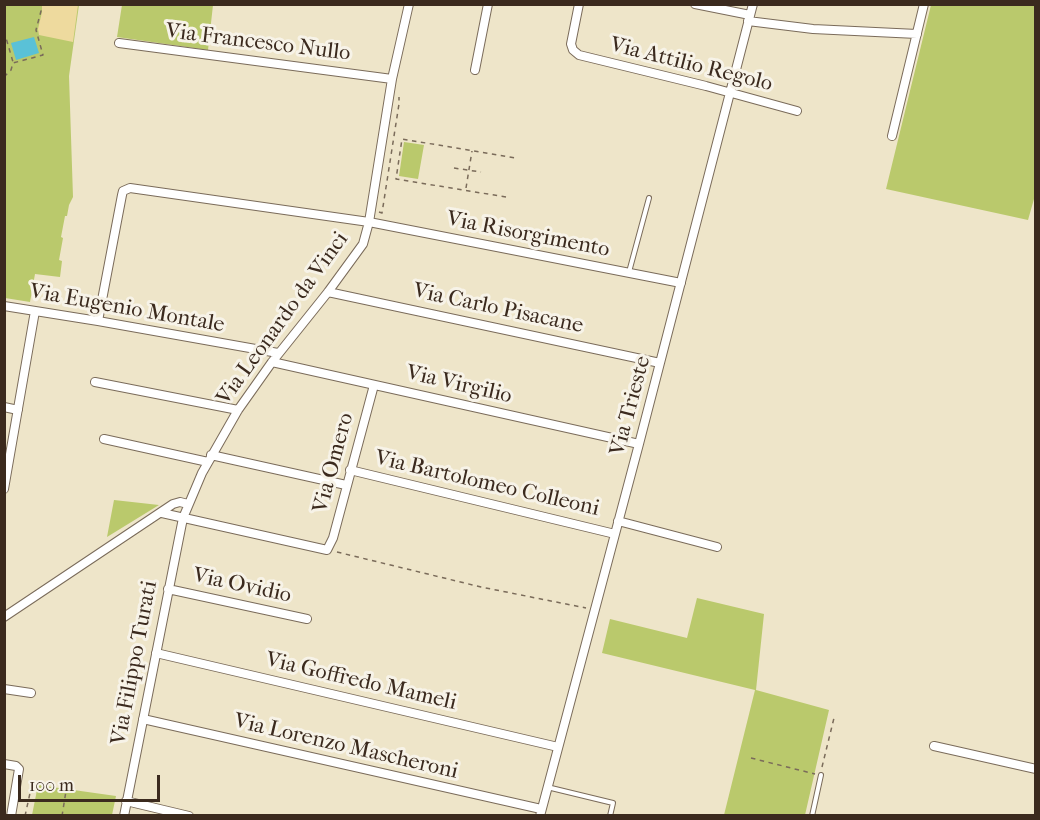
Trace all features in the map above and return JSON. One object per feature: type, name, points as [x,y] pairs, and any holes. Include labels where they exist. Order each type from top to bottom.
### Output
[{"type":"street","name":"Via Leonardo da Vinci","points":[[183,518],[209,458],[238,410],[278,353],[358,252],[369,222],[392,79],[409,4]]},
{"type":"street","points":[[475,70],[488,4]]},
{"type":"street","name":"Via Attilio Regolo","points":[[579,4],[571,44],[576,54],[797,111]]},
{"type":"street","points":[[695,4],[749,18],[813,29],[917,34]]},
{"type":"street","name":"Via Trieste","points":[[541,812],[753,4]]},
{"type":"street","points":[[892,136],[924,4]]},
{"type":"street","name":"Via Francesco Nullo","points":[[119,43],[392,79]]},
{"type":"street","name":"Via Risorgimento","points":[[98,321],[122,195],[126,189],[130,188],[369,222],[681,283]]},
{"type":"street","name":"Via Carlo Pisacane","points":[[328,292],[660,363]]},
{"type":"street","name":"Via Eugenio Montale","points":[[4,306],[278,353]]},
{"type":"street","points":[[5,488],[36,311]]},
{"type":"street","name":"Via Virgilio","points":[[272,362],[639,444]]},
{"type":"street","points":[[95,382],[238,410]]},
{"type":"street","name":"Via Omero","points":[[327,550],[333,538],[374,385]]},
{"type":"street","points":[[4,408],[18,410]]},
{"type":"street","points":[[104,439],[346,484]]},
{"type":"street","name":"Via Bartolomeo Colleoni","points":[[350,470],[615,534]]},
{"type":"street","points":[[4,617],[177,503],[188,504]]},
{"type":"street","points":[[162,513],[327,550]]},
{"type":"street","name":"Via Filippo Turati","points":[[124,816],[183,518]]},
{"type":"street","points":[[618,521],[717,547]]},
{"type":"street","name":"Via Ovidio","points":[[168,588],[307,619]]},
{"type":"street","name":"Via Goffredo Mameli","points":[[156,654],[558,747]]},
{"type":"street","points":[[4,689],[31,693]]},
{"type":"street","name":"Via Lorenzo Mascheroni","points":[[143,719],[541,812]]},
{"type":"street","points":[[934,746],[1035,769]]},
{"type":"street","points":[[4,764],[18,767],[11,816]]},
{"type":"street","points":[[126,801],[189,816]]},
{"type":"lane","points":[[629,273],[649,198]]},
{"type":"lane","points":[[812,816],[820,775]]},
{"type":"lane","points":[[547,787],[613,803],[610,816]]},
{"type":"path","points":[[13,63],[43,55],[36,30],[41,11],[40,4]]},
{"type":"path","points":[[4,31],[13,63],[4,77]]},
{"type":"path","points":[[4,51],[9,50]]},
{"type":"path","points":[[379,212],[382,213],[399,93]]},
{"type":"path","points":[[506,196],[396,178],[402,139],[516,158]]},
{"type":"path","points":[[465,190],[472,150]]},
{"type":"path","points":[[391,157],[400,159]]},
{"type":"path","points":[[454,168],[481,172]]},
{"type":"path","points":[[327,550],[481,587],[595,610]]},
{"type":"path","points":[[752,758],[820,775],[834,718]]},
{"type":"path","points":[[25,816],[32,784]]},
{"type":"path","points":[[62,816],[66,790]]},
{"type":"green space","points":[[5,5],[79,5],[69,76],[73,197],[67,216],[65,216],[61,237],[63,238],[59,260],[62,261],[60,277],[35,274],[30,302],[5,298]]},
{"type":"green space","points":[[122,5],[213,5],[208,50],[117,37]]},
{"type":"green space","points":[[931,5],[1035,5],[1036,192],[1028,220],[886,189]]},
{"type":"green space","points":[[404,142],[424,145],[418,179],[399,176]]},
{"type":"green space","points":[[114,500],[159,505],[107,537]]},
{"type":"green space","points":[[697,598],[764,614],[756,690],[829,710],[805,815],[724,815],[755,690],[602,653],[610,619],[687,638]]},
{"type":"green space","points":[[38,785],[116,796],[112,815],[32,815]]},
{"type":"sand","points":[[42,5],[78,5],[73,42],[39,35]]},
{"type":"water","points":[[34,37],[39,53],[16,60],[11,43]]}]
